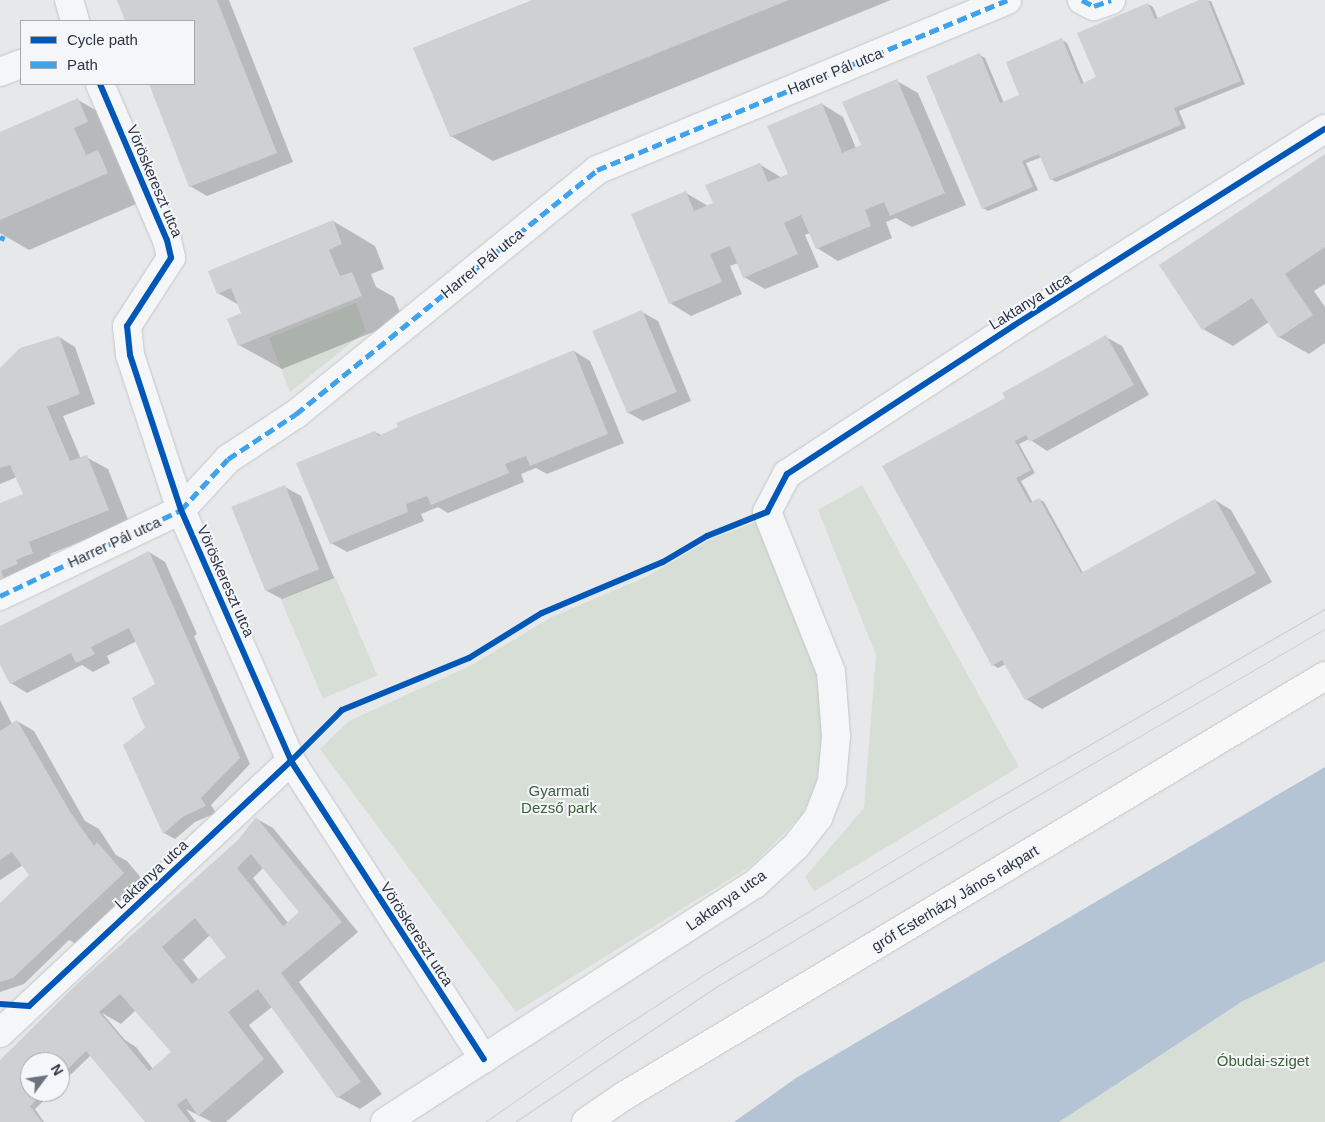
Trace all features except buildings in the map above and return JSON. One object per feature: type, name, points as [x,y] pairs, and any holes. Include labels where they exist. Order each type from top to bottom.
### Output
[{"type":"main road","name":"gróf Esterházy János rakpart","points":[[586,1122],[633,1091],[1325,676]]},
{"type":"street","points":[[69,0],[76,20]]},
{"type":"street","name":"Harrer Pál utca","points":[[0,596],[181,510],[228,459],[296,414],[596,170],[1007,0]]},
{"type":"street","points":[[1082,0],[1094,6],[1111,0]]},
{"type":"street","points":[[0,72],[20,64]]},
{"type":"street","name":"Vöröskereszt utca","points":[[100,85],[167,240],[171,258],[126,326],[130,354],[181,510],[290,761],[484,1059]]},
{"type":"street","name":"Laktanya utca","points":[[385,1122],[755,884],[796,846],[818,818],[832,780],[836,736],[831,672],[767,512],[787,474],[1013,326],[1325,129]]},
{"type":"street","name":"Laktanya utca","points":[[0,1033],[290,761]]},
{"type":"street","points":[[0,1004],[29,1006]]},
{"type":"green space","points":[[356,303],[366,331],[290,392],[269,338]]},
{"type":"green space","points":[[862,485],[1019,767],[814,891],[805,877],[864,808],[876,655],[818,510]]},
{"type":"green space","name":"Gyarmati Dezső park","points":[[761,520],[817,673],[823,737],[816,783],[802,815],[751,866],[516,1012],[320,749],[349,721],[472,665],[552,617],[648,576],[711,539]]},
{"type":"green space","points":[[335,576],[377,675],[323,698],[281,599]]},
{"type":"green space","name":"Óbudai-sziget","points":[[1325,926],[1325,1122],[1059,1122],[1250,997]]},
{"type":"water","points":[[1325,767],[1325,961],[1243,1001],[1059,1122],[734,1122],[796,1078]]},
{"type":"tram line","points":[[485,1122],[601,1041],[708,972],[973,812],[1325,609]]},
{"type":"tram line","points":[[515,1122],[716,987],[983,827],[1325,629]]},
{"type":"marked path","points":[[0,596],[181,510],[228,459],[296,414],[597,170],[1007,0]]},
{"type":"marked path","points":[[1082,0],[1094,6],[1111,0]]},
{"type":"marked path","points":[[0,237],[5,239]]},
{"type":"cycle path","points":[[100,85],[167,240],[171,258],[127,326],[130,355],[181,510],[291,761],[484,1059]]},
{"type":"cycle path","points":[[0,1004],[29,1006],[291,761],[342,710],[469,658],[542,613],[663,562],[707,536],[767,512],[787,474],[1013,326],[1325,129]]}]
